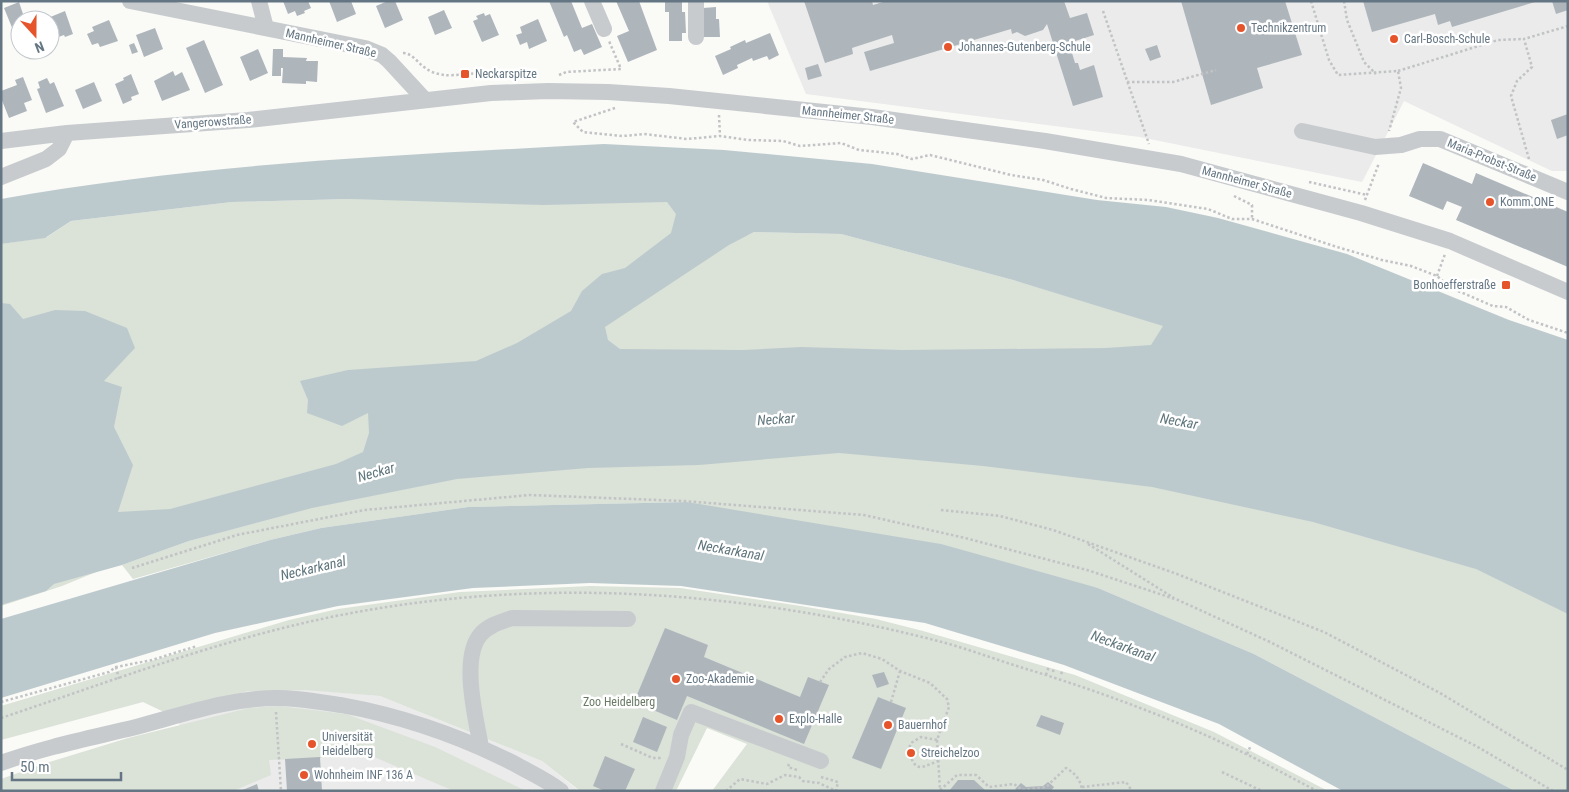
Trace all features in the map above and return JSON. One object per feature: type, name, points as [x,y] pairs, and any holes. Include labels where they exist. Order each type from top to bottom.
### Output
[{"type":"street","name":"Mannheimer Straße","points":[[130,1],[365,48],[382,54],[425,100],[491,93],[548,91],[669,96],[872,117],[1045,141],[1181,164],[1362,213],[1450,241],[1568,292]]},
{"type":"street","points":[[259,1],[266,28]]},
{"type":"street","points":[[592,1],[604,29]]},
{"type":"street","points":[[696,1],[696,37]]},
{"type":"street","name":"Vangerowstraße","points":[[1,141],[67,133],[248,120],[425,100]]},
{"type":"street","name":"Maria-Probst-Straße","points":[[1302,131],[1375,147],[1401,145],[1420,139],[1440,139],[1568,192]]},
{"type":"street","points":[[1,177],[46,159],[59,149],[67,133]]},
{"type":"street","points":[[481,747],[470,675],[472,651],[480,634],[494,625],[512,618],[628,618]]},
{"type":"street","points":[[1,763],[40,751],[207,708],[241,701],[275,698],[321,702],[372,711],[430,727],[481,747],[549,782],[561,791]]},
{"type":"street","points":[[663,791],[677,757],[681,735],[691,712],[821,761]]},
{"type":"path","points":[[1311,1],[1329,60],[1338,75],[1376,74],[1364,62],[1347,20],[1344,1]]},
{"type":"path","points":[[1104,12],[1149,146]]},
{"type":"path","points":[[1398,71],[1498,40],[1524,39],[1568,26]]},
{"type":"path","points":[[548,91],[558,76],[566,72],[621,69],[604,29]]},
{"type":"path","points":[[1524,39],[1532,67],[1517,81],[1511,96],[1530,166],[1527,174]]},
{"type":"path","points":[[382,54],[406,52],[429,70],[444,76],[510,71],[522,72],[528,77]]},
{"type":"path","points":[[1128,82],[1173,82],[1216,70]]},
{"type":"path","points":[[618,107],[572,122],[583,132],[623,136],[644,134],[687,139],[720,136],[748,140],[783,141],[800,146],[841,143],[859,150],[897,154],[912,159],[930,156],[1043,180],[1106,198],[1154,201],[1208,209],[1232,219],[1252,218],[1338,247],[1411,266],[1437,276],[1451,288],[1493,306],[1506,307],[1529,320],[1568,333]]},
{"type":"path","points":[[718,112],[720,136]]},
{"type":"path","points":[[1300,180],[1366,194]]},
{"type":"path","points":[[1228,194],[1252,205],[1252,218]]},
{"type":"path","points":[[1437,276],[1445,253]]},
{"type":"path","points":[[132,568],[237,535],[365,510],[530,495],[683,501],[864,515],[965,538],[1078,568],[1178,600],[1270,642],[1459,737],[1553,791]]},
{"type":"path","points":[[941,510],[1000,516],[1053,530],[1177,574],[1324,632],[1440,693],[1568,770]]},
{"type":"path","points":[[1083,541],[1178,600]]},
{"type":"path","points":[[1,718],[254,635],[339,616],[420,602],[486,595],[657,594],[760,604],[848,620],[937,640],[1046,675],[1173,721],[1247,754],[1317,791]]},
{"type":"path","points":[[1,702],[109,672],[116,667],[152,660],[198,646]]},
{"type":"path","points":[[820,682],[829,669],[845,657],[862,652],[930,683],[947,699],[949,707],[936,740],[940,791]]},
{"type":"path","points":[[1046,675],[1049,666]]},
{"type":"path","points":[[116,667],[119,679]]},
{"type":"path","points":[[1053,672],[1054,668]]},
{"type":"path","points":[[891,702],[900,670]]},
{"type":"path","points":[[1061,674],[1063,670]]},
{"type":"path","points":[[275,698],[281,791]]},
{"type":"path","points":[[936,740],[921,737],[911,743],[908,751],[914,765],[917,767],[938,761]]},
{"type":"path","points":[[621,744],[653,758],[677,757]]},
{"type":"path","points":[[1247,754],[1251,745]]},
{"type":"path","points":[[940,791],[957,775],[976,775],[989,787],[1014,784],[1022,790],[1046,787],[1066,768],[1075,773],[1082,789],[1126,782],[1132,791]]},
{"type":"path","points":[[1222,772],[1262,791]]},
{"type":"path","points":[[726,791],[740,779],[767,784],[785,775],[799,777],[803,781],[819,783],[836,791]]},
{"type":"shaded area","points":[[767,1],[1568,1],[1568,171],[1552,171],[1404,101],[1362,182],[1140,137],[806,94]]},
{"type":"shaded area","name":"Universität Heidelberg","points":[[245,684],[380,696],[542,761],[579,791],[1,791],[180,728],[174,698]]},
{"type":"green space","points":[[349,199],[667,202],[748,235],[754,232],[841,234],[1013,280],[1164,325],[1568,494],[1568,791],[1515,791],[1254,654],[1098,588],[687,502],[468,507],[321,528],[270,540],[133,579],[122,565],[189,541],[269,519],[176,541],[62,586],[1,606],[1,244],[47,237],[71,221],[232,202]]},
{"type":"green space","name":"Zoo Heidelberg","points":[[590,586],[680,588],[876,619],[923,631],[1075,675],[1214,732],[1328,791],[712,791],[747,744],[707,728],[676,791],[580,791],[542,761],[380,696],[305,690],[247,691],[166,713],[143,702],[1,740],[1,706],[289,620],[338,609],[460,592]]},
{"type":"green space","points":[[279,706],[346,714],[435,747],[526,791],[454,791],[372,756],[269,760],[271,775],[233,791],[1,791],[1,779],[128,738],[249,708]]},
{"type":"water","name":"Neckar","points":[[604,144],[724,150],[872,164],[1097,200],[1166,207],[1218,218],[1347,254],[1509,320],[1568,340],[1568,614],[1476,569],[1313,522],[1152,487],[983,466],[839,453],[699,465],[588,468],[457,479],[312,508],[189,541],[122,565],[54,584],[46,591],[1,605],[1,303],[10,304],[23,319],[55,310],[85,311],[127,328],[135,348],[104,381],[122,387],[114,427],[133,465],[118,512],[170,509],[336,464],[363,452],[369,433],[368,413],[342,426],[307,413],[308,400],[300,381],[348,370],[476,361],[517,343],[571,311],[582,291],[602,274],[625,268],[671,233],[676,214],[667,202],[543,205],[349,199],[232,202],[71,221],[45,238],[1,244],[1,199],[151,177],[302,162]],"holes":[[[754,232],[841,234],[1013,280],[1163,326],[1151,345],[1106,348],[903,350],[801,347],[743,350],[620,349],[608,340],[605,327],[729,245]]]},
{"type":"water","name":"Neckarkanal","points":[[687,502],[941,544],[1098,588],[1254,654],[1515,791],[1343,791],[1219,724],[1064,665],[925,623],[681,586],[590,583],[473,588],[338,606],[215,633],[1,698],[1,619],[270,540],[321,528],[468,507]]},
{"type":"building","points":[[283,1],[308,1],[311,8],[297,16],[295,11],[288,14]]},
{"type":"building","points":[[329,1],[351,1],[356,14],[337,22]]},
{"type":"building","points":[[388,1],[395,1],[403,20],[385,28],[376,6]]},
{"type":"building","points":[[549,1],[571,1],[582,28],[592,24],[602,47],[584,55],[581,49],[574,52],[567,35],[564,37]]},
{"type":"building","points":[[616,1],[639,1],[657,50],[628,62],[617,36],[629,31]]},
{"type":"building","points":[[665,1],[682,1],[682,12],[685,12],[686,33],[682,33],[682,41],[669,41],[669,12],[665,12]]},
{"type":"building","points":[[804,1],[872,1],[873,5],[886,1],[1064,1],[1070,18],[1087,13],[1094,35],[1069,43],[1075,63],[1078,63],[1080,70],[1094,65],[1103,97],[1073,106],[1047,24],[1043,30],[1025,36],[1017,32],[1012,34],[1011,29],[870,71],[864,52],[894,43],[892,35],[852,48],[853,54],[825,63]]},
{"type":"building","name":"Technikzentrum","points":[[1181,1],[1285,1],[1302,55],[1257,68],[1263,88],[1211,105]]},
{"type":"building","name":"Carl-Bosch-Schule","points":[[1363,1],[1535,2],[1452,27],[1450,21],[1438,25],[1435,14],[1372,32]]},
{"type":"building","points":[[1552,1],[1568,1],[1568,10],[1556,14]]},
{"type":"building","points":[[19,2],[22,10],[10,10],[10,23],[4,8]]},
{"type":"building","points":[[716,7],[716,19],[719,19],[720,37],[704,37],[703,8]]},
{"type":"building","points":[[444,10],[452,28],[435,35],[428,17]]},
{"type":"building","points":[[65,11],[73,34],[60,36],[60,13]]},
{"type":"building","points":[[484,13],[485,16],[490,14],[499,35],[482,42],[473,21],[478,19],[476,16]]},
{"type":"building","points":[[538,19],[547,41],[529,49],[527,42],[520,45],[516,35],[522,33],[520,27]]},
{"type":"building","points":[[109,20],[118,41],[100,47],[98,43],[92,45],[87,34],[94,31],[92,27]]},
{"type":"building","points":[[155,28],[163,49],[144,57],[136,35]]},
{"type":"building","points":[[770,33],[779,55],[769,60],[767,56],[753,61],[752,58],[737,65],[738,68],[723,75],[715,56],[745,40],[746,43]]},
{"type":"building","points":[[204,40],[223,85],[205,93],[186,48]]},
{"type":"building","points":[[134,43],[138,52],[132,54],[129,45]]},
{"type":"building","points":[[1157,45],[1161,57],[1150,61],[1145,49]]},
{"type":"building","points":[[258,49],[268,73],[250,81],[240,57]]},
{"type":"building","points":[[273,49],[283,49],[283,57],[307,58],[306,61],[318,61],[317,82],[306,81],[306,84],[282,83],[283,68],[281,68],[281,76],[272,76]]},
{"type":"building","points":[[818,64],[822,76],[808,80],[805,68]]},
{"type":"building","points":[[173,71],[175,76],[182,72],[190,90],[162,101],[154,81]]},
{"type":"building","points":[[131,74],[139,94],[131,97],[132,100],[123,104],[115,84]]},
{"type":"building","points":[[23,77],[32,100],[24,103],[27,111],[9,118],[1,98],[1,91],[17,85],[15,80]]},
{"type":"building","points":[[47,78],[50,84],[54,82],[64,106],[46,113],[37,89],[40,88],[38,82]]},
{"type":"building","points":[[94,82],[102,101],[83,109],[75,90]]},
{"type":"building","points":[[1568,114],[1568,135],[1557,139],[1551,120]]},
{"type":"building","points":[[1423,163],[1472,184],[1476,173],[1568,212],[1568,267],[1456,220],[1462,207],[1447,201],[1443,210],[1409,196]]},
{"type":"building","points":[[665,628],[708,645],[704,657],[800,697],[808,677],[829,685],[804,744],[687,696],[677,720],[634,702]]},
{"type":"building","points":[[884,672],[889,684],[877,688],[872,675]]},
{"type":"building","points":[[878,697],[906,708],[881,769],[852,758]]},
{"type":"building","points":[[1041,715],[1064,723],[1060,735],[1036,726]]},
{"type":"building","points":[[643,717],[667,727],[657,752],[633,742]]},
{"type":"building","points":[[605,756],[635,769],[625,791],[605,791],[593,786]]},
{"type":"building","name":"Wohnheim INF 136 A","points":[[320,757],[322,791],[287,791],[285,759]]},
{"type":"building","points":[[958,780],[974,780],[986,791],[949,791]]},
{"type":"building","points":[[1048,782],[1054,787],[1051,791],[1018,791],[1015,789],[1021,783],[1026,787],[1043,786]]},
{"type":"building","points":[[257,784],[259,791],[240,791]]},
{"type":"place","name":"Technikzentrum","points":[[1241,28]]},
{"type":"place","name":"Carl-Bosch-Schule","points":[[1394,39]]},
{"type":"place","name":"Johannes-Gutenberg-Schule","points":[[948,47]]},
{"type":"place","name":"Neckarspitze","points":[[465,74]]},
{"type":"place","name":"Komm.ONE","points":[[1490,202]]},
{"type":"place","name":"Bonhoefferstraße","points":[[1506,285]]},
{"type":"place","name":"Zoo-Akademie","points":[[676,679]]},
{"type":"place","name":"Explo-Halle","points":[[779,719]]},
{"type":"place","name":"Bauernhof","points":[[888,725]]},
{"type":"place","name":"Universität Heidelberg","points":[[312,744]]},
{"type":"place","name":"Streichelzoo","points":[[911,753]]},
{"type":"place","name":"Wohnheim INF 136 A","points":[[304,775]]}]
